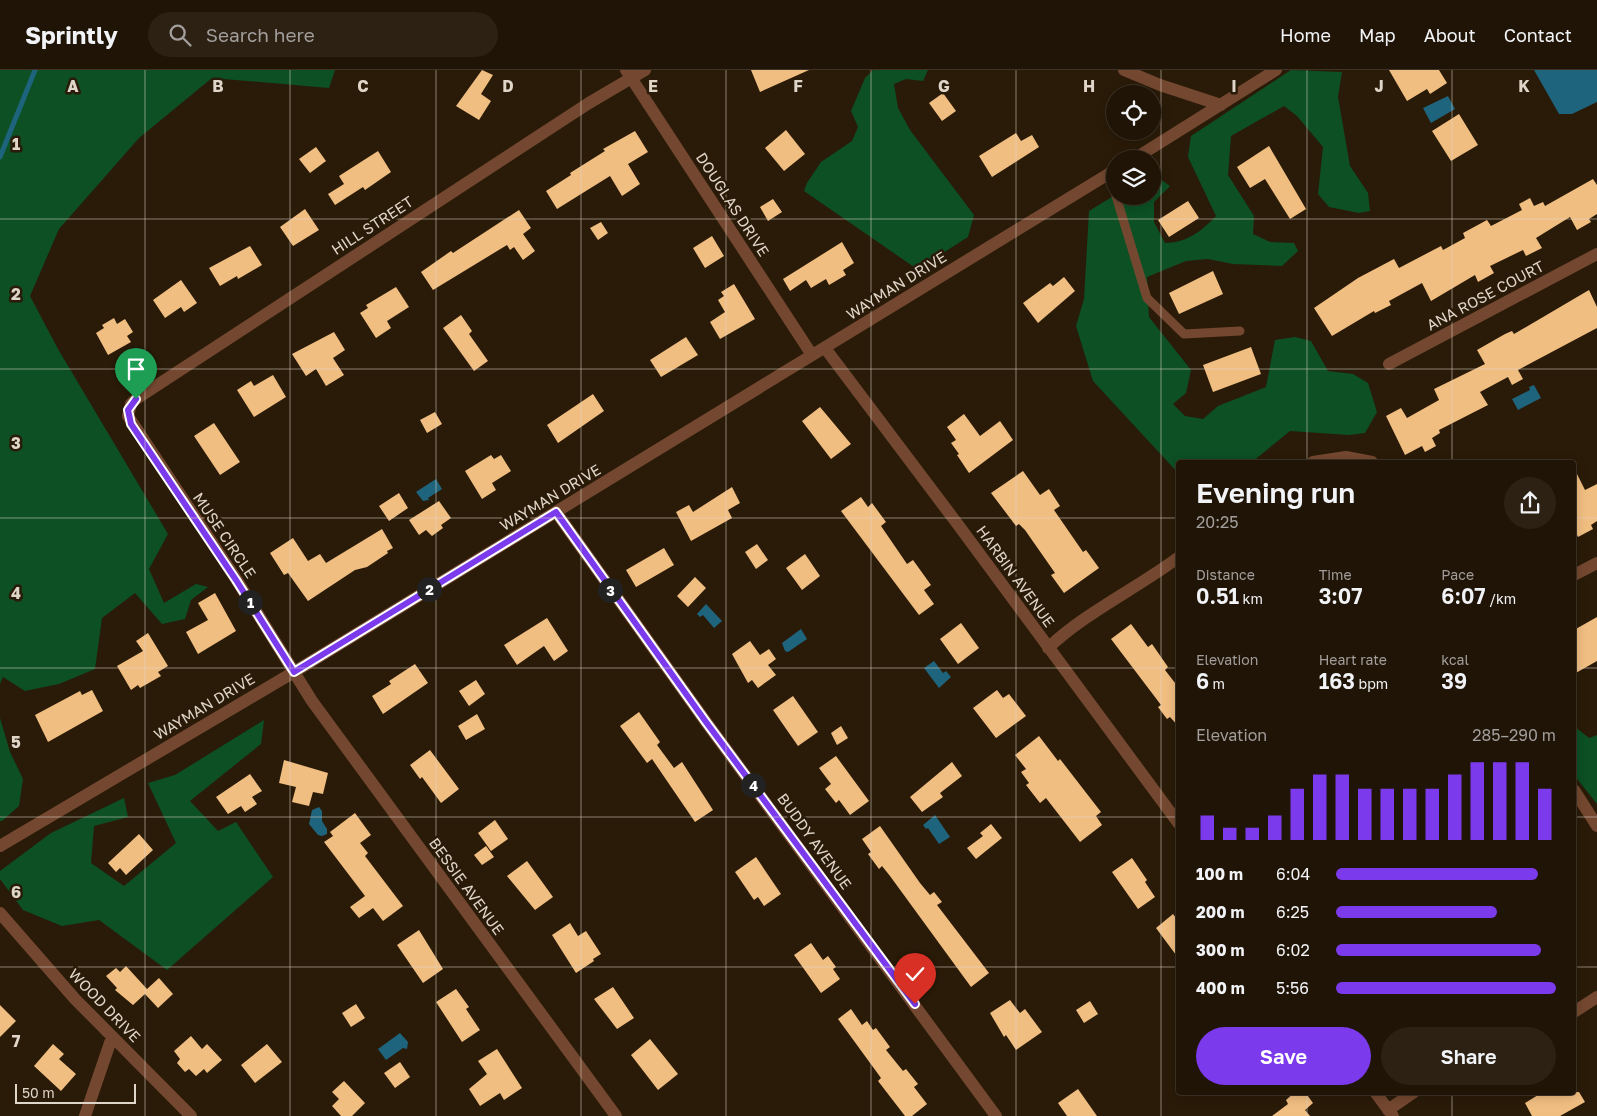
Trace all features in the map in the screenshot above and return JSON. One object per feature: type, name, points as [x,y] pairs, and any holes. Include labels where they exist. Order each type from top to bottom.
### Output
[{"type":"street","name":"HILL STREET","points":[[128,416],[131,404],[136,399],[629,74],[645,70]]},
{"type":"street","points":[[1124,70],[1160,85],[1221,105]]},
{"type":"street","points":[[1148,150],[1276,70]]},
{"type":"street","name":"DOUGLAS DRIVE","points":[[629,74],[812,355]]},
{"type":"street","name":"WAYMAN DRIVE","points":[[0,846],[294,672],[1106,176]]},
{"type":"street","name":"ANA ROSE COURT","points":[[1388,364],[1597,254]]},
{"type":"street","name":"HARBIN AVENUE","points":[[825,348],[960,526],[1176,820]]},
{"type":"street","name":"MUSE CIRCLE","points":[[128,416],[294,672]]},
{"type":"street","points":[[1326,460],[1346,457],[1362,460]]},
{"type":"street","name":"BUDDY AVENUE","points":[[556,512],[706,722],[996,1116]]},
{"type":"street","points":[[1048,648],[1064,632],[1176,559]]},
{"type":"street","points":[[1576,574],[1597,563]]},
{"type":"street","name":"BESSIE AVENUE","points":[[294,672],[312,702],[616,1116]]},
{"type":"street","points":[[1576,793],[1597,826]]},
{"type":"street","name":"WOOD DRIVE","points":[[0,913],[69,992],[191,1116]]},
{"type":"street","points":[[1576,1011],[1597,996]]},
{"type":"street","points":[[85,1116],[112,1037]]},
{"type":"street","points":[[1377,1095],[1390,1113],[1411,1095]]},
{"type":"lane","points":[[1119,205],[1147,298],[1184,334],[1240,331]]},
{"type":"green space","points":[[0,70],[335,70],[329,88],[212,78],[139,138],[59,229],[30,296],[58,349],[168,534],[149,569],[164,603],[196,584],[208,587],[191,600],[185,619],[162,624],[135,593],[102,618],[95,669],[59,684],[25,691],[3,677],[0,684]]},
{"type":"green space","points":[[873,70],[928,70],[923,81],[906,79],[894,84],[898,108],[910,130],[974,215],[968,237],[935,258],[914,267],[804,191],[821,162],[852,141],[858,127],[851,111],[865,78]]},
{"type":"green space","points":[[1291,70],[1342,72],[1338,97],[1350,166],[1368,193],[1370,211],[1359,213],[1329,207],[1318,194],[1323,147],[1297,116],[1284,106],[1231,136],[1228,175],[1254,216],[1253,234],[1270,242],[1294,243],[1298,251],[1282,266],[1233,264],[1208,259],[1186,261],[1147,277],[1149,317],[1191,370],[1186,393],[1173,404],[1185,416],[1203,419],[1218,406],[1266,387],[1275,340],[1295,337],[1311,341],[1328,371],[1353,374],[1368,383],[1377,412],[1365,433],[1349,435],[1290,431],[1254,460],[1176,460],[1176,471],[1093,381],[1076,326],[1084,299],[1089,211],[1106,201],[1106,205],[1154,205],[1154,222],[1165,243],[1180,241],[1193,235],[1216,216],[1188,157],[1191,136]]},
{"type":"green space","points":[[1161,180],[1170,186],[1161,195]]},
{"type":"green space","points":[[0,718],[10,752],[23,779],[19,806],[2,821],[0,821]]},
{"type":"green space","points":[[264,720],[261,744],[190,801],[218,831],[236,822],[273,877],[167,970],[99,920],[62,926],[23,910],[0,879],[0,871],[51,833],[124,798],[128,817],[94,826],[91,863],[124,886],[176,843],[148,783],[175,775]]},
{"type":"green space","points":[[1576,728],[1589,738],[1597,735],[1597,804],[1576,778]]},
{"type":"water","points":[[1534,70],[1597,70],[1597,102],[1572,114],[1559,114]]},
{"type":"water","points":[[1448,96],[1455,109],[1431,123],[1423,108]]},
{"type":"water","points":[[1534,385],[1541,398],[1518,410],[1512,399],[1530,390],[1529,387]]},
{"type":"water","points":[[436,479],[442,489],[428,498],[429,500],[423,501],[416,492]]},
{"type":"water","points":[[706,604],[722,621],[714,628],[703,615],[700,617],[697,614]]},
{"type":"water","points":[[801,629],[807,639],[788,652],[785,651],[782,643]]},
{"type":"water","points":[[934,661],[943,673],[946,671],[951,677],[939,688],[924,668]]},
{"type":"water","points":[[319,807],[322,811],[322,821],[327,829],[327,834],[322,836],[318,835],[309,824],[312,810]]},
{"type":"water","points":[[935,815],[950,837],[939,844],[928,828],[926,829],[923,825]]},
{"type":"water","points":[[400,1033],[408,1042],[407,1049],[403,1048],[386,1060],[378,1049]]},
{"type":"building","points":[[482,70],[493,75],[481,94],[491,101],[479,120],[456,106]]},
{"type":"building","points":[[751,70],[809,70],[760,92]]},
{"type":"building","points":[[1389,70],[1439,70],[1447,83],[1430,94],[1427,89],[1407,101]]},
{"type":"building","points":[[943,93],[956,111],[942,121],[929,103]]},
{"type":"building","points":[[1459,114],[1478,145],[1451,161],[1432,131]]},
{"type":"building","points":[[786,130],[805,154],[784,171],[765,148]]},
{"type":"building","points":[[635,131],[648,152],[628,164],[640,184],[622,196],[610,176],[557,209],[546,191],[605,151],[603,149]]},
{"type":"building","points":[[1016,133],[1021,141],[1032,135],[1039,147],[992,177],[979,156]]},
{"type":"building","points":[[1269,146],[1306,209],[1290,219],[1265,179],[1250,188],[1237,167]]},
{"type":"building","points":[[316,147],[326,161],[310,173],[299,159]]},
{"type":"building","points":[[378,151],[391,172],[365,190],[363,187],[335,205],[328,194],[344,184],[339,176]]},
{"type":"building","points":[[1593,179],[1597,185],[1597,214],[1589,219],[1591,222],[1577,230],[1570,217],[1536,238],[1542,248],[1526,256],[1523,250],[1490,266],[1494,273],[1478,282],[1475,275],[1431,301],[1422,283],[1389,301],[1391,305],[1375,313],[1374,311],[1332,336],[1314,308],[1358,278],[1394,259],[1399,268],[1441,246],[1443,250],[1465,238],[1463,233],[1487,220],[1491,226],[1522,210],[1519,204],[1530,198],[1534,206],[1543,202],[1545,206]]},
{"type":"building","points":[[773,199],[782,212],[768,221],[760,207]]},
{"type":"building","points":[[1188,201],[1199,218],[1169,237],[1158,220]]},
{"type":"building","points":[[305,209],[319,230],[293,246],[280,227]]},
{"type":"building","points":[[519,210],[531,228],[523,234],[535,251],[523,260],[514,247],[510,250],[507,245],[433,290],[421,272],[451,251],[453,253]]},
{"type":"building","points":[[601,222],[608,233],[598,240],[590,228]]},
{"type":"building","points":[[712,236],[724,256],[705,268],[693,248]]},
{"type":"building","points":[[842,242],[854,263],[843,270],[846,275],[829,285],[826,279],[811,288],[806,280],[790,291],[783,279]]},
{"type":"building","points":[[250,246],[262,265],[238,279],[237,276],[220,286],[209,268]]},
{"type":"building","points":[[1213,271],[1223,294],[1179,314],[1169,293]]},
{"type":"building","points":[[1064,277],[1075,291],[1038,323],[1023,303],[1050,283],[1053,286]]},
{"type":"building","points":[[181,280],[197,303],[184,312],[181,307],[165,318],[153,300]]},
{"type":"building","points":[[734,284],[755,319],[720,339],[710,322],[725,312],[718,300],[724,296],[721,292]]},
{"type":"building","points":[[396,287],[409,307],[387,321],[391,328],[376,338],[360,313],[368,308],[366,305]]},
{"type":"building","points":[[1589,290],[1597,307],[1597,328],[1518,370],[1523,379],[1512,385],[1508,377],[1480,392],[1488,405],[1439,430],[1440,433],[1432,438],[1436,446],[1425,452],[1422,446],[1405,455],[1386,416],[1401,408],[1407,418],[1439,400],[1434,389],[1485,364],[1477,350],[1505,334],[1512,331],[1514,334]]},
{"type":"building","points":[[461,315],[472,331],[469,334],[488,361],[474,371],[443,328]]},
{"type":"building","points":[[114,318],[117,324],[125,319],[133,332],[127,336],[131,342],[108,355],[96,333],[104,328],[102,325]]},
{"type":"building","points":[[334,332],[345,350],[333,358],[344,375],[326,386],[316,369],[306,376],[292,354]]},
{"type":"building","points":[[686,337],[698,355],[661,377],[650,360]]},
{"type":"building","points":[[1251,347],[1261,374],[1213,392],[1203,365]]},
{"type":"building","points":[[273,375],[286,397],[254,417],[237,390],[251,381],[254,386]]},
{"type":"building","points":[[593,394],[604,411],[558,443],[547,425]]},
{"type":"building","points":[[820,407],[851,444],[831,459],[802,421]]},
{"type":"building","points":[[435,412],[442,424],[427,433],[420,420]]},
{"type":"building","points":[[964,414],[980,436],[1000,421],[1013,440],[969,473],[951,443],[956,440],[947,427]]},
{"type":"building","points":[[214,423],[240,462],[220,475],[194,436]]},
{"type":"building","points":[[491,455],[494,459],[501,455],[511,471],[492,483],[496,490],[482,499],[465,471]]},
{"type":"building","points":[[1023,471],[1040,495],[1049,489],[1060,506],[1054,510],[1083,552],[1086,550],[1099,568],[1064,593],[1051,575],[1055,573],[1025,530],[1019,524],[1016,526],[991,493]]},
{"type":"building","points":[[1576,472],[1585,490],[1597,484],[1597,521],[1591,525],[1593,529],[1578,537],[1576,533]]},
{"type":"building","points":[[732,487],[740,503],[728,510],[732,518],[691,541],[676,512],[689,505],[693,512]]},
{"type":"building","points":[[399,493],[408,508],[389,521],[379,506]]},
{"type":"building","points":[[861,497],[868,507],[872,503],[886,522],[881,526],[907,564],[913,560],[931,585],[924,590],[934,604],[919,615],[841,511]]},
{"type":"building","points":[[439,501],[451,518],[441,525],[443,528],[432,536],[426,530],[419,535],[409,520]]},
{"type":"building","points":[[382,529],[393,548],[387,551],[388,553],[367,567],[355,570],[308,601],[288,573],[284,575],[270,553],[293,538],[308,561],[320,554],[326,563]]},
{"type":"building","points":[[757,544],[768,560],[756,569],[745,552]]},
{"type":"building","points":[[664,548],[674,565],[636,587],[626,570]]},
{"type":"building","points":[[805,554],[820,576],[802,590],[786,568]]},
{"type":"building","points":[[695,577],[706,588],[688,607],[677,596]]},
{"type":"building","points":[[215,593],[236,631],[198,654],[186,632],[208,620],[198,603]]},
{"type":"building","points":[[1597,617],[1597,661],[1576,673],[1576,629]]},
{"type":"building","points":[[547,618],[568,651],[554,661],[544,646],[517,665],[504,645]]},
{"type":"building","points":[[961,623],[979,648],[958,664],[940,639]]},
{"type":"building","points":[[1131,624],[1148,647],[1152,644],[1168,667],[1165,670],[1176,684],[1176,724],[1170,717],[1167,719],[1158,707],[1161,705],[1111,639]]},
{"type":"building","points":[[148,633],[168,666],[158,672],[161,676],[140,688],[138,685],[131,690],[117,666],[143,651],[136,641]]},
{"type":"building","points":[[750,641],[760,655],[769,649],[776,659],[768,665],[776,675],[758,688],[752,680],[748,683],[732,654]]},
{"type":"building","points":[[415,664],[428,683],[383,714],[372,696],[391,684],[389,681]]},
{"type":"building","points":[[476,680],[485,694],[469,706],[459,691]]},
{"type":"building","points":[[92,690],[103,711],[48,742],[35,715],[80,691],[82,695]]},
{"type":"building","points":[[997,690],[1003,698],[1009,694],[1026,716],[996,738],[973,708]]},
{"type":"building","points":[[793,696],[818,732],[798,746],[773,710]]},
{"type":"building","points":[[639,712],[660,742],[657,745],[674,768],[682,762],[713,810],[695,822],[652,759],[647,763],[620,726]]},
{"type":"building","points":[[477,714],[485,729],[466,740],[458,726]]},
{"type":"building","points":[[841,726],[848,738],[837,745],[831,733]]},
{"type":"building","points":[[1039,736],[1058,761],[1060,759],[1101,812],[1096,816],[1102,825],[1080,842],[1046,798],[1040,803],[1026,785],[1029,783],[1021,772],[1026,769],[1015,755]]},
{"type":"building","points":[[430,750],[459,789],[441,803],[422,777],[420,779],[410,765]]},
{"type":"building","points":[[836,756],[869,801],[850,815],[839,800],[836,803],[825,789],[831,784],[819,768]]},
{"type":"building","points":[[284,760],[328,773],[323,794],[313,792],[309,806],[292,802],[296,787],[279,783]]},
{"type":"building","points":[[952,762],[962,776],[940,793],[943,797],[922,812],[910,797]]},
{"type":"building","points":[[250,774],[262,791],[252,797],[257,804],[245,812],[241,806],[228,814],[216,797]]},
{"type":"building","points":[[355,813],[371,835],[360,843],[368,853],[365,856],[403,906],[383,921],[373,908],[359,918],[350,907],[365,896],[324,842],[333,836],[330,832]]},
{"type":"building","points":[[495,820],[508,839],[491,851],[478,833]]},
{"type":"building","points":[[991,824],[1002,838],[976,859],[967,848],[983,836],[980,833]]},
{"type":"building","points":[[880,826],[920,883],[930,895],[934,892],[942,902],[937,905],[989,973],[971,987],[890,876],[882,866],[879,869],[868,854],[871,852],[862,839]]},
{"type":"building","points":[[139,834],[153,850],[126,875],[120,868],[116,872],[108,863]]},
{"type":"building","points":[[486,846],[494,857],[482,865],[474,855]]},
{"type":"building","points":[[756,857],[781,894],[764,906],[758,897],[754,900],[735,872]]},
{"type":"building","points":[[1132,858],[1147,880],[1145,882],[1155,897],[1138,909],[1112,872]]},
{"type":"building","points":[[527,861],[553,897],[535,910],[507,876]]},
{"type":"building","points":[[1173,914],[1176,918],[1176,955],[1156,928]]},
{"type":"building","points":[[570,923],[578,936],[586,931],[601,954],[576,973],[552,935]]},
{"type":"building","points":[[419,930],[443,969],[423,983],[397,945]]},
{"type":"building","points":[[811,943],[823,960],[828,956],[836,967],[833,969],[840,979],[821,993],[794,955]]},
{"type":"building","points":[[126,966],[147,989],[159,978],[173,994],[158,1008],[145,994],[133,1005],[115,990],[117,988],[106,976],[116,968],[120,972]]},
{"type":"building","points":[[613,987],[634,1018],[617,1029],[594,999]]},
{"type":"building","points":[[456,989],[469,1007],[466,1009],[480,1030],[462,1042],[436,1002]]},
{"type":"building","points":[[1010,1000],[1020,1013],[1025,1009],[1042,1032],[1016,1050],[1006,1035],[1004,1037],[990,1013]]},
{"type":"building","points":[[1090,1001],[1098,1014],[1084,1023],[1076,1010]]},
{"type":"building","points":[[356,1004],[365,1018],[351,1027],[342,1013]]},
{"type":"building","points":[[0,1005],[16,1021],[0,1037]]},
{"type":"building","points":[[851,1009],[862,1025],[867,1021],[873,1030],[876,1028],[890,1047],[886,1050],[903,1071],[906,1069],[918,1084],[914,1087],[927,1104],[912,1116],[905,1116],[878,1081],[881,1078],[838,1019]]},
{"type":"building","points":[[191,1036],[202,1049],[207,1044],[222,1060],[207,1073],[204,1069],[196,1076],[189,1069],[185,1072],[177,1063],[180,1059],[174,1051]]},
{"type":"building","points":[[650,1039],[678,1074],[658,1090],[631,1055]]},
{"type":"building","points":[[53,1044],[64,1054],[59,1059],[76,1074],[61,1091],[34,1066]]},
{"type":"building","points":[[267,1044],[282,1062],[255,1083],[241,1065]]},
{"type":"building","points":[[497,1049],[522,1088],[504,1100],[500,1093],[480,1106],[469,1089],[487,1074],[478,1061]]},
{"type":"building","points":[[400,1062],[410,1077],[395,1088],[384,1073]]},
{"type":"building","points":[[344,1081],[365,1103],[352,1116],[341,1116],[332,1106],[339,1099],[332,1092]]},
{"type":"building","points":[[1078,1089],[1097,1116],[1067,1116],[1058,1103]]},
{"type":"building","points":[[1576,1092],[1579,1092],[1585,1102],[1560,1116],[1532,1116],[1525,1103],[1538,1095],[1576,1095]]},
{"type":"building","points":[[1292,1095],[1307,1095],[1313,1103],[1305,1110],[1310,1116],[1272,1116],[1288,1104],[1286,1100]]},
{"type":"waterway","points":[[0,157],[35,70]]},
{"type":"route","points":[[136,399],[128,410],[131,424],[236,580],[294,672],[556,512],[706,722],[915,1004]]}]
